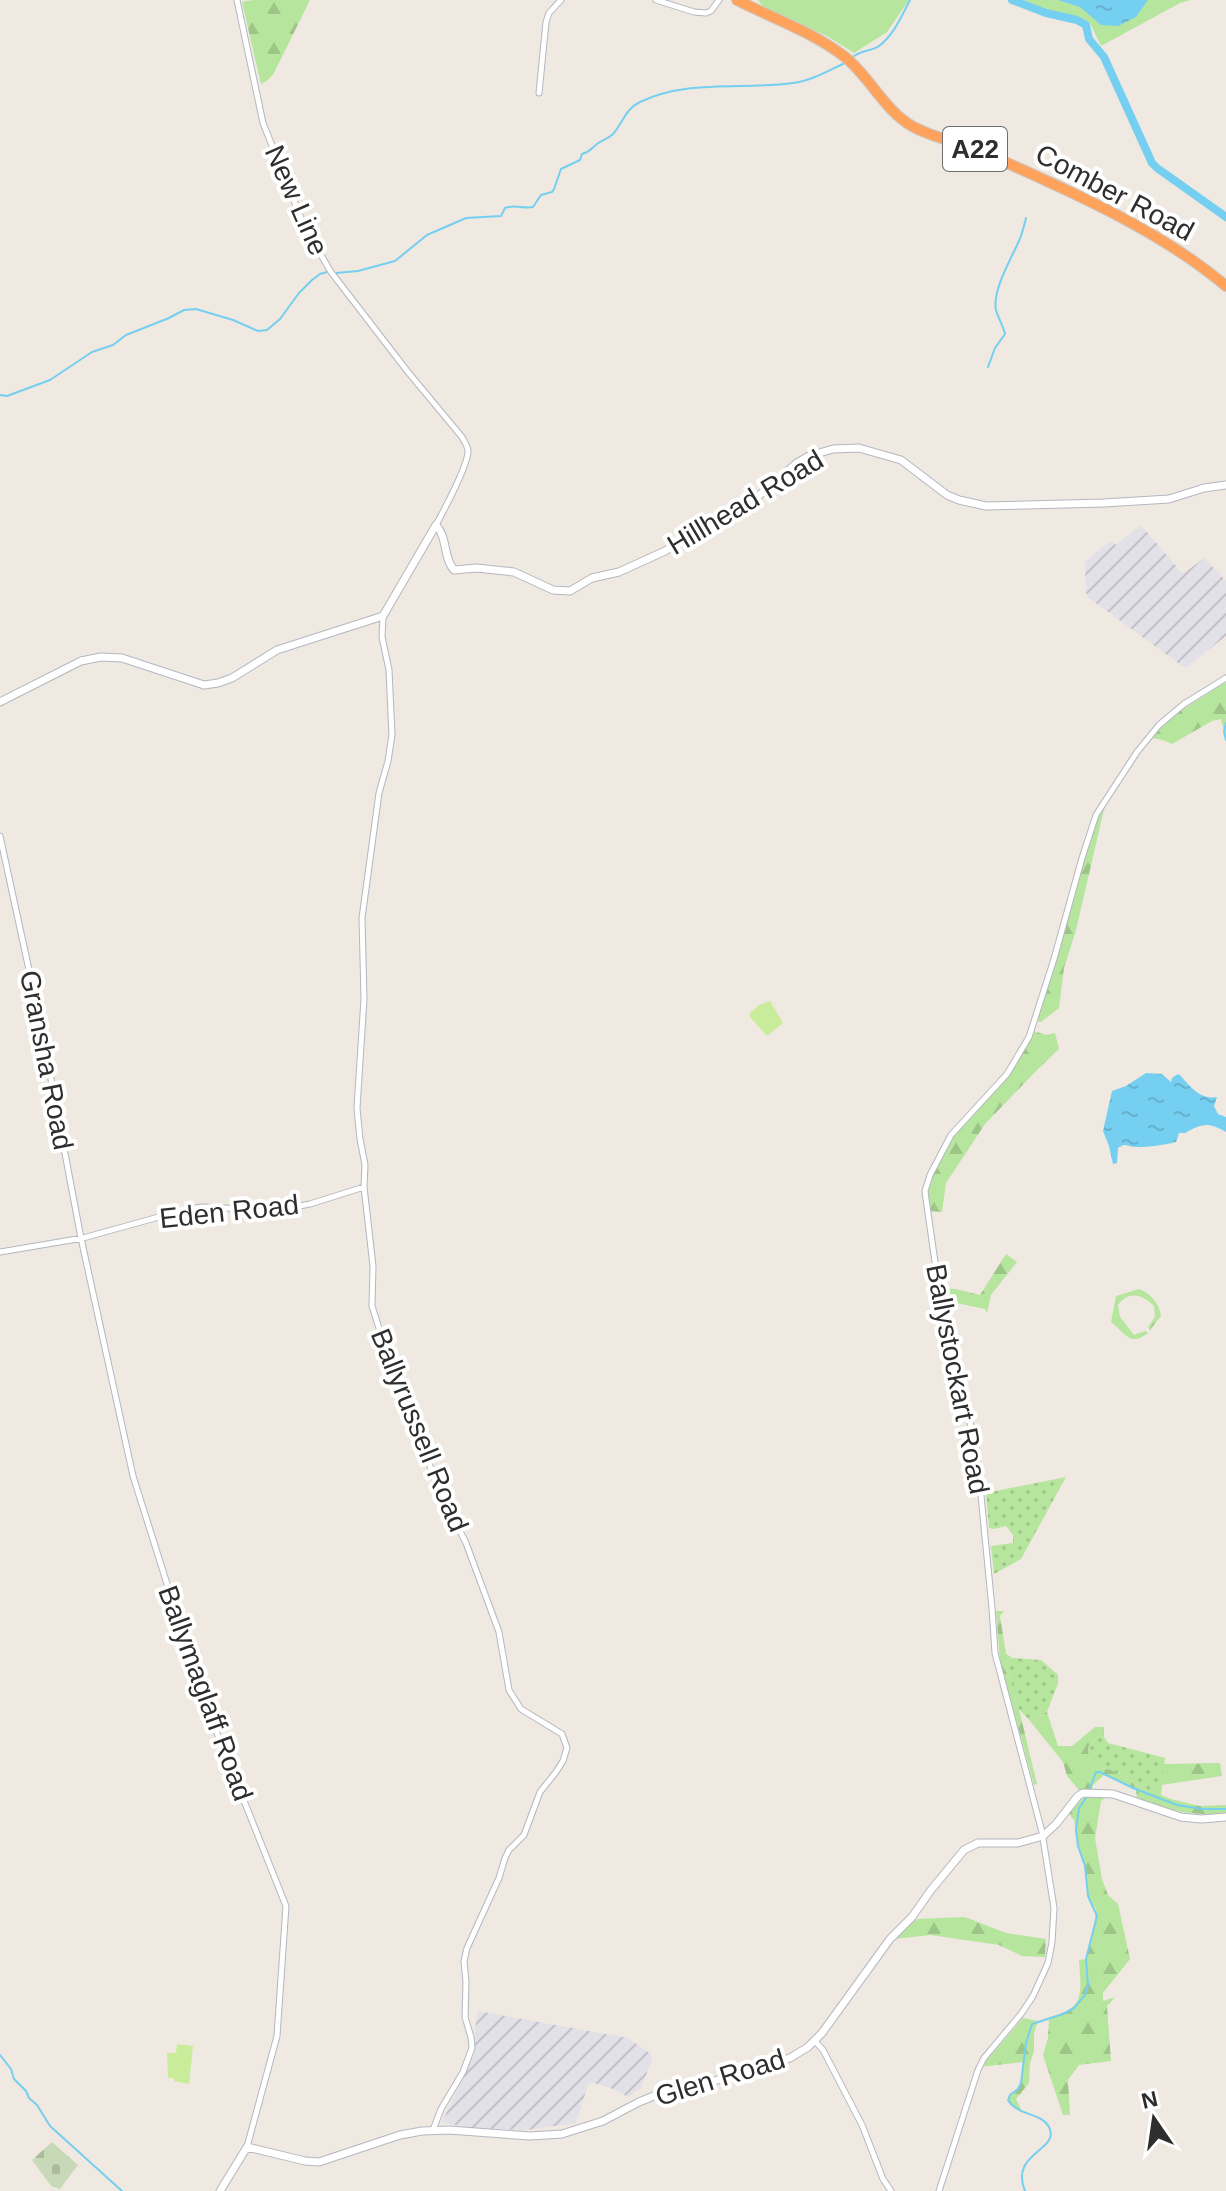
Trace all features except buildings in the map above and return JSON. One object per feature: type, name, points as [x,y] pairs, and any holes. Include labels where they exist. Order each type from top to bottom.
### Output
[{"type":"highway","name":"Comber Road","points":[[737,0],[839,53],[864,75],[895,114],[915,128],[984,153],[1087,200],[1182,252],[1226,286]]},
{"type":"street","name":"New Line","points":[[237,0],[263,123],[305,228],[331,272],[462,437],[468,451],[436,525]]},
{"type":"street","points":[[539,93],[547,17],[561,0]]},
{"type":"street","points":[[656,0],[700,13],[711,11],[719,0]]},
{"type":"street","name":"Hillhead Road","points":[[436,525],[441,531],[454,570],[476,568],[514,572],[553,590],[565,592],[592,578],[619,572],[665,551],[703,527],[743,509],[797,463],[833,449],[859,448],[901,460],[947,495],[986,506],[1169,499],[1226,485]]},
{"type":"street","points":[[0,702],[81,661],[101,657],[122,658],[204,685],[232,678],[277,650],[383,616],[436,525]]},
{"type":"street","name":"Ballyrussell Road","points":[[383,616],[382,637],[389,670],[392,735],[379,793],[362,918],[364,999],[357,1108],[373,1266],[372,1306],[439,1490],[466,1543],[487,1599],[501,1640],[509,1690],[521,1709],[562,1734],[567,1748],[563,1761],[540,1792],[524,1835],[509,1850],[467,1948],[464,1961],[465,2017],[472,2048],[433,2130]]},
{"type":"street","name":"Ballystockart Road","points":[[939,2191],[978,2070],[1033,1996],[1048,1963],[1054,1908],[1043,1836],[995,1653],[976,1445],[944,1325],[925,1191],[951,1135],[1007,1074],[1029,1037],[1096,815],[1137,752],[1159,725],[1184,704],[1226,678]]},
{"type":"street","name":"Gransha Road","points":[[0,836],[81,1238]]},
{"type":"street","name":"Eden Road","points":[[0,1252],[81,1238],[184,1210],[202,1207],[289,1208],[364,1187]]},
{"type":"street","name":"Ballymaglaff Road","points":[[81,1238],[133,1476],[206,1708],[286,1906],[277,2036],[247,2147]]},
{"type":"street","points":[[1043,1836],[1078,1796],[1087,1793],[1113,1794],[1181,1817],[1226,1817]]},
{"type":"street","name":"Glen Road","points":[[247,2147],[319,2162],[400,2135],[433,2130],[500,2135],[562,2134],[603,2121],[666,2091],[701,2085],[790,2058],[815,2041],[835,2018],[854,1986],[890,1939],[912,1917],[964,1850],[978,1843],[1018,1843],[1043,1836]]},
{"type":"street","points":[[815,2041],[823,2050],[862,2125],[883,2179],[891,2191]]},
{"type":"street","points":[[220,2191],[247,2147]]},
{"type":"shaded area","points":[[1141,525],[1183,574],[1204,558],[1226,581],[1226,636],[1185,668],[1086,593],[1085,561],[1110,541],[1116,545]]},
{"type":"shaded area","points":[[478,2011],[628,2038],[651,2054],[652,2060],[641,2088],[628,2097],[594,2083],[588,2085],[576,2123],[526,2130],[469,2128],[442,2122],[474,2055]]},
{"type":"green space","points":[[310,0],[274,73],[261,84],[242,2]]},
{"type":"green space","points":[[758,0],[909,0],[887,32],[854,53],[827,36],[764,8]]},
{"type":"green space","points":[[1023,0],[1191,0],[1101,46],[1090,23],[1084,19],[1047,10]]},
{"type":"green space","points":[[1226,682],[1226,740],[1221,719],[1172,744],[1151,738],[1177,713]]},
{"type":"green space","points":[[1105,805],[1064,968],[1059,1008],[1041,1022],[1036,1021],[1093,828]]},
{"type":"green space","points":[[770,1001],[783,1023],[767,1036],[750,1013]]},
{"type":"green space","points":[[1034,1031],[1046,1035],[1055,1033],[1059,1049],[985,1124],[946,1183],[942,1212],[928,1211],[932,1169],[941,1152],[1009,1074]]},
{"type":"green space","points":[[1006,1254],[1017,1262],[991,1295],[987,1313],[985,1309],[947,1301],[940,1303],[938,1288],[980,1295]]},
{"type":"green space","points":[[1139,1289],[1154,1300],[1161,1316],[1150,1330],[1148,1327],[1155,1317],[1154,1306],[1136,1296],[1122,1300],[1118,1305],[1120,1317],[1134,1335],[1145,1331],[1148,1333],[1132,1339],[1111,1322],[1116,1296]]},
{"type":"green space","points":[[1066,1477],[1021,1559],[994,1574],[991,1546],[1013,1543],[1013,1535],[1006,1526],[989,1528],[986,1493]]},
{"type":"green space","points":[[996,1611],[1004,1611],[1000,1616],[1006,1654],[1013,1658],[1005,1662],[1037,1784],[1034,1785],[1000,1661]]},
{"type":"green space","points":[[1013,1658],[1041,1660],[1058,1675],[1047,1712],[1030,1721],[1019,1709],[1005,1662]]},
{"type":"green space","points":[[1047,1712],[1058,1746],[1072,1746],[1095,1727],[1104,1727],[1104,1737],[1095,1739],[1088,1747],[1089,1758],[1096,1767],[1111,1770],[1171,1799],[1199,1806],[1226,1805],[1226,1813],[1192,1813],[1148,1804],[1137,1800],[1136,1789],[1104,1775],[1093,1785],[1092,1791],[1079,1790],[1067,1776],[1063,1762],[1030,1721]]},
{"type":"green space","points":[[1104,1737],[1108,1743],[1165,1758],[1161,1795],[1111,1770],[1096,1767],[1089,1758],[1088,1747],[1095,1739]]},
{"type":"green space","points":[[1220,1763],[1222,1776],[1161,1785],[1164,1764]]},
{"type":"green space","points":[[1109,1795],[1101,1801],[1095,1838],[1102,1879],[1108,1895],[1118,1904],[1130,1959],[1103,1993],[1103,2001],[1115,1997],[1107,2006],[1111,2061],[1079,2065],[1068,2080],[1070,2115],[1063,2115],[1043,2055],[1049,2017],[1070,2009],[1079,1998],[1079,1960],[1086,1959],[1096,1909],[1088,1896],[1085,1866],[1074,1820],[1068,1813],[1084,1797]]},
{"type":"green space","points":[[965,1917],[1006,1933],[1046,1939],[1045,1957],[1022,1956],[999,1945],[930,1935],[893,1939],[917,1919]]},
{"type":"green space","points":[[1023,2018],[1038,2021],[1029,2083],[1016,2099],[1023,2113],[1011,2106],[1008,2100],[1020,2086],[1023,2062],[981,2067]]},
{"type":"green space","points":[[177,2044],[193,2046],[189,2084],[168,2078],[167,2053],[176,2053]]},
{"type":"green space","points":[[52,2142],[78,2165],[60,2189],[51,2186],[32,2160]]},
{"type":"water","points":[[1058,0],[1148,0],[1136,17],[1118,26],[1101,25],[1080,7]]},
{"type":"water","points":[[1146,1073],[1162,1074],[1171,1082],[1178,1074],[1201,1095],[1217,1097],[1214,1106],[1218,1114],[1226,1117],[1226,1132],[1205,1125],[1179,1133],[1173,1143],[1140,1147],[1123,1145],[1118,1148],[1117,1163],[1113,1164],[1103,1131],[1112,1091]]},
{"type":"waterway","points":[[854,56],[876,48],[884,41],[910,0]]},
{"type":"waterway","points":[[1012,0],[1086,25],[1089,39],[1104,57],[1152,163],[1226,217]]},
{"type":"waterway","points":[[336,273],[358,271],[395,261],[427,235],[466,218],[501,216],[509,207],[533,207],[541,195],[552,192],[561,169],[580,160],[582,154],[611,136],[628,112],[640,102],[677,90],[800,82],[845,63]]},
{"type":"waterway","points":[[988,367],[995,348],[1005,334],[996,310],[997,294],[1026,218]]},
{"type":"waterway","points":[[0,395],[7,396],[50,380],[92,352],[184,310],[196,309],[258,331],[267,330],[312,280],[327,272]]},
{"type":"waterway","points":[[1226,723],[1226,740]]},
{"type":"waterway","points":[[1025,2191],[1022,2178],[1024,2168],[1051,2135],[1046,2122],[1018,2109],[1008,2100],[1021,2083],[1026,2043],[1032,2024],[1074,2008],[1085,1995],[1088,1985],[1086,1959],[1097,1916],[1088,1896],[1085,1866],[1076,1830],[1079,1808],[1096,1772],[1177,1805],[1226,1809]]},
{"type":"waterway","points":[[0,2055],[50,2126],[122,2191]]}]
